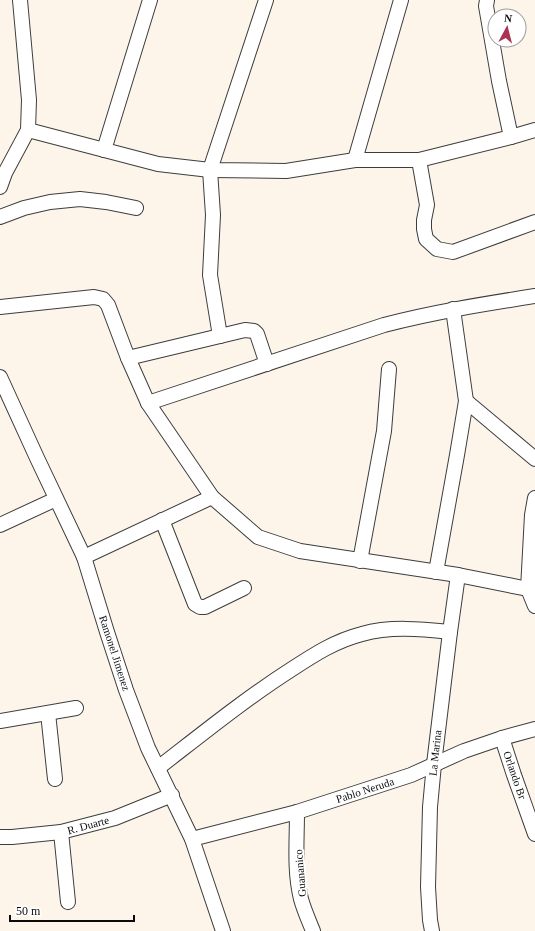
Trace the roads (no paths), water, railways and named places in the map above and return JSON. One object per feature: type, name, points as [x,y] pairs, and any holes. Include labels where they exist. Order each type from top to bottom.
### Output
[{"type":"street","points":[[0,187],[5,173],[28,130],[29,100],[20,0]]},
{"type":"street","points":[[104,150],[150,0]]},
{"type":"street","points":[[220,336],[210,275],[213,215],[210,170],[266,0]]},
{"type":"street","points":[[355,160],[401,0]]},
{"type":"street","points":[[487,0],[486,6],[499,81],[511,137]]},
{"type":"street","points":[[28,130],[158,164],[210,170],[286,171],[355,160],[419,160],[535,130]]},
{"type":"street","points":[[419,160],[427,205],[424,220],[426,239],[437,249],[453,252],[535,222]]},
{"type":"street","points":[[0,217],[31,206],[50,202],[80,199],[136,208]]},
{"type":"street","points":[[148,403],[384,324],[453,309],[535,296]]},
{"type":"street","points":[[0,307],[94,297],[103,299],[108,305],[128,358],[148,403],[212,498],[258,537],[300,551],[436,572],[528,589]]},
{"type":"street","points":[[436,572],[466,401],[453,309]]},
{"type":"street","points":[[128,358],[245,330],[254,331],[258,334],[267,364]]},
{"type":"street","points":[[360,561],[384,431],[390,369]]},
{"type":"street","name":"Ramonel Jimenez","points":[[0,377],[5,402],[56,498],[84,557],[126,690],[148,748],[192,839],[223,931]]},
{"type":"street","points":[[466,401],[535,459]]},
{"type":"street","points":[[0,525],[56,498]]},
{"type":"street","points":[[84,557],[212,498]]},
{"type":"street","points":[[535,498],[532,515],[528,589],[535,606]]},
{"type":"street","points":[[162,520],[195,604],[200,607],[205,607],[244,588]]},
{"type":"street","name":"La Marina","points":[[432,931],[428,887],[430,807],[450,632],[458,576]]},
{"type":"street","points":[[158,768],[268,684],[325,648],[364,633],[386,630],[418,629],[450,632]]},
{"type":"street","points":[[0,721],[76,708]]},
{"type":"street","points":[[48,713],[55,779]]},
{"type":"street","name":"Pablo Neruda","points":[[192,839],[297,812],[411,775],[464,751],[535,728]]},
{"type":"street","name":"Orlando Br","points":[[502,738],[535,832]]},
{"type":"street","name":"R. Duarte","points":[[0,837],[61,832],[115,818],[172,795]]},
{"type":"street","name":"Guananico","points":[[297,812],[298,877],[304,910],[313,931]]},
{"type":"street","points":[[61,832],[68,902]]}]
